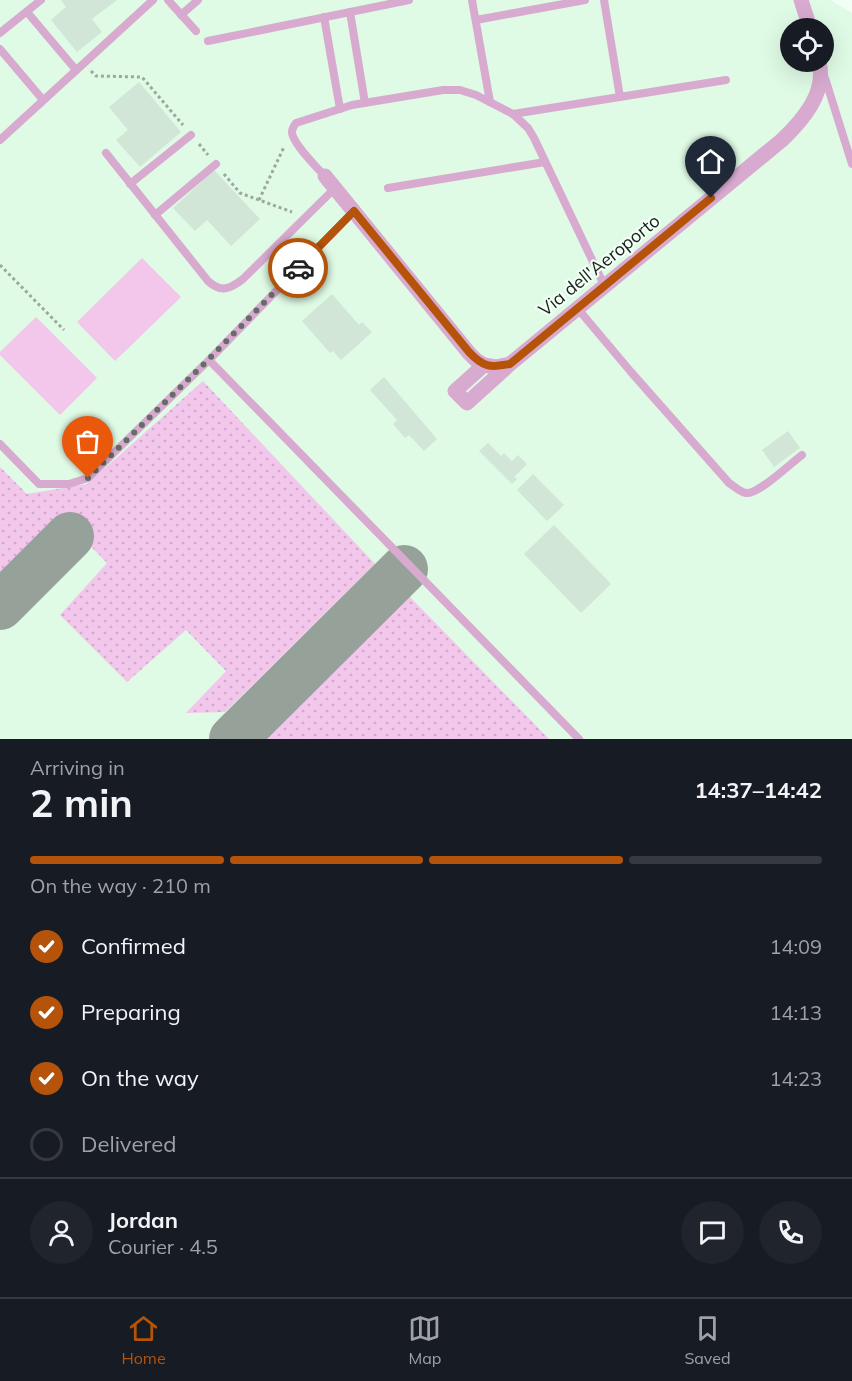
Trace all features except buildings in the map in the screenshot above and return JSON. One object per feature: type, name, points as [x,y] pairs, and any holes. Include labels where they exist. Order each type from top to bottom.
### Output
[{"type":"street","points":[[801,0],[807,18]]},
{"type":"street","name":"Via dell'Aeroporto","points":[[484,365],[455,392],[467,404],[510,364],[782,140],[808,110],[818,91],[821,72]]},
{"type":"street","points":[[330,182],[476,360],[484,365],[496,367],[510,364]]},
{"type":"lane","points":[[0,33],[41,0]]},
{"type":"lane","points":[[0,140],[153,0]]},
{"type":"lane","points":[[168,0],[196,31]]},
{"type":"lane","points":[[181,15],[198,0]]},
{"type":"lane","points":[[208,41],[409,0]]},
{"type":"lane","points":[[472,0],[490,102]]},
{"type":"lane","points":[[476,20],[585,0]]},
{"type":"lane","points":[[604,0],[620,97]]},
{"type":"lane","points":[[27,12],[76,70]]},
{"type":"lane","points":[[350,12],[364,103]]},
{"type":"lane","points":[[324,17],[340,109]]},
{"type":"lane","points":[[0,49],[44,100]]},
{"type":"lane","points":[[823,72],[852,164]]},
{"type":"lane","points":[[513,114],[726,80]]},
{"type":"lane","points":[[106,153],[208,281],[213,286],[227,289],[243,279],[330,182],[295,141],[292,133],[296,123],[364,103],[443,90],[460,90],[476,95],[513,114],[528,128],[605,287]]},
{"type":"lane","points":[[130,184],[191,135]]},
{"type":"lane","points":[[388,188],[545,162]]},
{"type":"lane","points":[[155,215],[216,164]]},
{"type":"lane","points":[[0,444],[39,483],[69,484],[88,478],[354,211]]},
{"type":"lane","points":[[578,309],[631,372],[729,483],[736,488],[745,493],[758,490],[802,454]]},
{"type":"lane","points":[[208,360],[579,739]]},
{"type":"path","points":[[259,200],[293,128]]},
{"type":"path","points":[[0,266],[64,330]]},
{"type":"shaded area","points":[[0,0],[830,0],[852,13],[852,739],[0,739]]},
{"type":"shaded area","points":[[142,258],[181,297],[115,361],[77,322]]},
{"type":"shaded area","points":[[36,317],[97,378],[60,415],[0,355],[0,352]]},
{"type":"shaded area","points":[[203,381],[375,564],[225,712],[186,713],[226,671],[186,630],[127,682],[60,615],[107,563],[63,518],[0,581],[0,467],[27,494],[87,484]]},
{"type":"shaded area","points":[[409,596],[549,739],[259,739]]},
{"type":"taxiway","points":[[0,606],[70,536]]},
{"type":"taxiway","points":[[233,739],[404,569]]},
{"type":"way so far","points":[[88,478],[298,268]]},
{"type":"route","points":[[298,268],[354,211],[476,360],[484,365],[496,367],[510,364],[711,198]]}]
